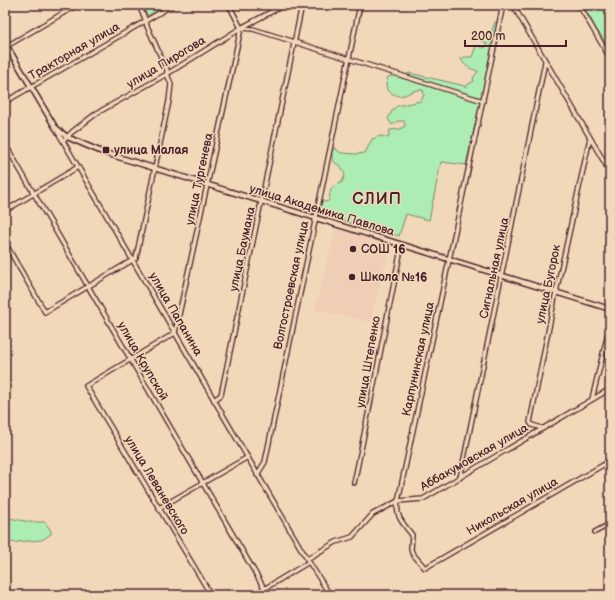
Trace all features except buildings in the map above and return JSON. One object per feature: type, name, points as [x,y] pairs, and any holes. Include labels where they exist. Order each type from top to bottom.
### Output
[{"type":"street","points":[[6,44],[77,5]]},
{"type":"street","points":[[5,243],[45,312],[136,258],[171,84],[167,70],[138,5]]},
{"type":"street","name":"Тракторная улица","points":[[5,102],[173,5]]},
{"type":"street","points":[[228,5],[241,28],[253,29],[483,101]]},
{"type":"street","name":"улица Пирогова","points":[[64,142],[72,132],[97,113],[167,74],[241,28],[284,5]]},
{"type":"street","name":"улица Баумана","points":[[214,400],[221,395],[302,5]]},
{"type":"street","name":"Волгостроевская улица","points":[[257,474],[265,462],[360,5]]},
{"type":"street","name":"Карпунинская улица","points":[[425,568],[410,549],[412,535],[398,515],[398,501],[503,5]]},
{"type":"street","points":[[513,5],[610,172]]},
{"type":"street","points":[[578,5],[610,58]]},
{"type":"street","name":"улица Тургенева","points":[[175,333],[241,28]]},
{"type":"street","name":"улица Папанина","points":[[6,44],[257,474],[330,595]]},
{"type":"street","name":"Сигнальная улица","points":[[460,478],[545,62]]},
{"type":"street","name":"улица Академика Павлова","points":[[55,127],[67,138],[99,153],[154,168],[610,309]]},
{"type":"street","name":"улица Бугорок","points":[[542,428],[532,425],[530,422],[556,292],[590,138]]},
{"type":"street","name":"улица Крупской","points":[[5,144],[264,588]]},
{"type":"street","points":[[5,211],[78,168]]},
{"type":"street","name":"улица Штепенко","points":[[354,483],[372,401],[385,322],[402,245]]},
{"type":"street","points":[[592,399],[610,325]]},
{"type":"street","points":[[131,359],[175,333]]},
{"type":"street","name":"улица Леваневского","points":[[131,359],[86,386],[210,595]]},
{"type":"street","name":"Аббакумовская улица","points":[[254,595],[336,542],[352,537],[373,514],[398,501],[423,499],[610,389]]},
{"type":"street","points":[[159,508],[248,457]]},
{"type":"street","name":"Никольская улица","points":[[425,568],[610,461]]},
{"type":"street","points":[[595,532],[610,524]]},
{"type":"shaded area","name":"Школа №16","points":[[336,228],[390,245],[370,322],[315,309]]},
{"type":"green space","points":[[141,5],[168,5],[147,15]]},
{"type":"green space","points":[[584,5],[610,5],[610,47],[606,44],[598,32]]},
{"type":"green space","points":[[495,22],[498,22],[466,165],[441,162],[429,220],[406,214],[399,236],[318,214],[320,203],[323,201],[327,202],[329,200],[332,188],[342,182],[345,175],[341,166],[336,164],[332,155],[332,150],[335,148],[341,153],[365,153],[372,139],[381,136],[388,138],[390,130],[400,129],[405,126],[404,121],[398,121],[392,125],[388,119],[392,111],[397,106],[421,101],[424,95],[423,90],[413,91],[402,96],[398,96],[387,90],[386,84],[388,77],[394,75],[406,77],[409,73],[466,87],[474,81],[473,78],[478,71],[468,67],[461,59],[465,57],[472,57],[476,46],[483,48],[486,47],[487,44],[481,40],[484,34],[491,33]]},
{"type":"green space","points":[[5,517],[29,522],[45,522],[51,531],[51,534],[42,540],[5,543]]},
{"type":"place","name":"улица Малая","points":[[106,150]]},
{"type":"place","name":"СОШ 16","points":[[353,249]]},
{"type":"place","name":"Школа №16","points":[[352,277]]},
{"type":"district","name":"СЛИП","points":[[377,198]]}]
